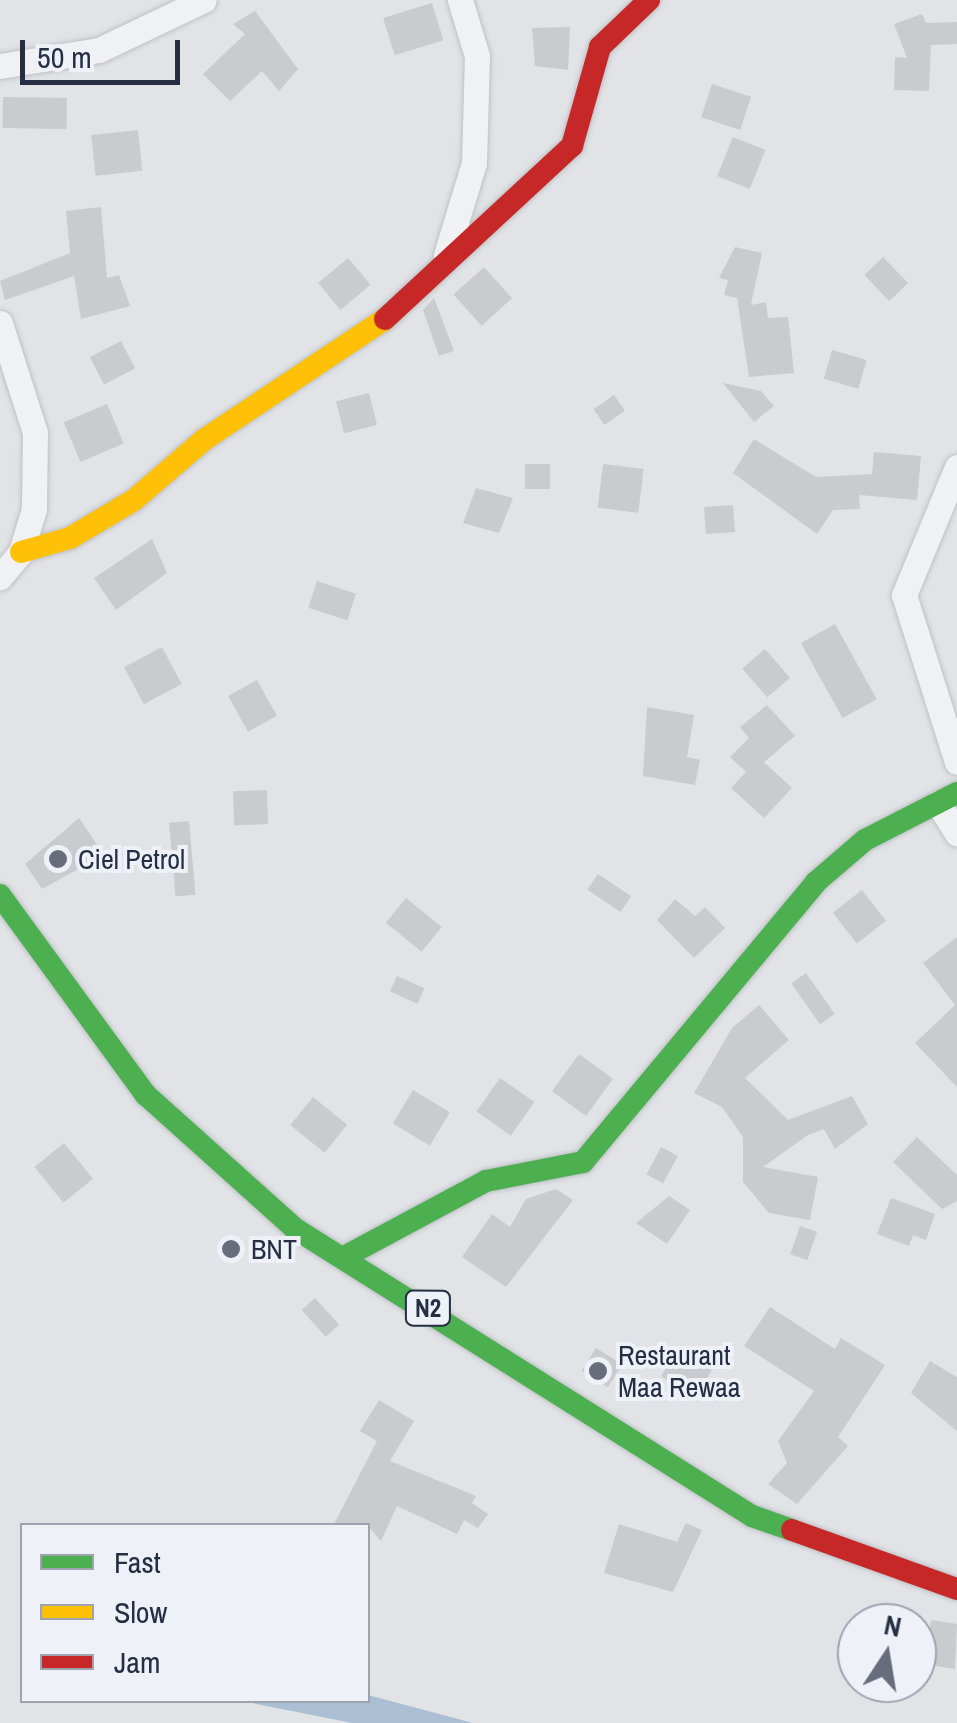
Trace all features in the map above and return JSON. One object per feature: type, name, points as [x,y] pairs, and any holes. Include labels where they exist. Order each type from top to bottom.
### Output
[{"type":"main road","points":[[20,552],[70,538],[134,500],[205,438],[379,325],[446,255],[572,146],[600,47],[649,0]]},
{"type":"main road","points":[[346,1256],[486,1182],[583,1162],[816,882],[866,840],[948,798]]},
{"type":"main road","name":"N2","points":[[0,896],[190,1144],[279,1217],[752,1516],[957,1588]]},
{"type":"street","points":[[0,66],[99,50],[204,0]]},
{"type":"street","points":[[446,255],[474,163],[477,56],[460,0]]},
{"type":"street","points":[[0,323],[35,433],[34,509],[20,552],[0,576]]},
{"type":"street","points":[[957,467],[904,595],[957,762]]},
{"type":"street","points":[[948,798],[957,833]]},
{"type":"water","points":[[370,1696],[473,1723],[352,1723],[252,1703],[370,1703]]},
{"type":"building","points":[[432,3],[443,40],[395,55],[383,18]]},
{"type":"building","points":[[255,11],[298,69],[279,91],[262,71],[230,101],[203,74],[245,34],[233,24]]},
{"type":"building","points":[[922,14],[926,23],[957,22],[957,44],[931,45],[929,91],[894,90],[895,57],[907,58],[894,24]]},
{"type":"building","points":[[570,27],[568,70],[535,66],[532,28]]},
{"type":"building","points":[[712,84],[751,97],[740,130],[701,117]]},
{"type":"building","points":[[3,97],[67,98],[66,129],[2,128]]},
{"type":"building","points":[[138,130],[142,171],[96,176],[91,135]]},
{"type":"building","points":[[733,137],[765,150],[750,189],[717,176]]},
{"type":"building","points":[[101,207],[107,278],[119,275],[130,306],[81,319],[74,276],[5,300],[0,281],[70,253],[66,211]]},
{"type":"building","points":[[735,247],[762,253],[751,305],[766,302],[768,318],[788,317],[794,373],[749,377],[737,298],[724,295],[728,280],[719,278]]},
{"type":"building","points":[[883,257],[908,283],[889,301],[864,275]]},
{"type":"building","points":[[348,258],[370,285],[341,310],[318,283]]},
{"type":"building","points":[[484,267],[512,298],[482,326],[454,294]]},
{"type":"building","points":[[434,298],[454,351],[439,356],[423,310]]},
{"type":"building","points":[[121,341],[135,369],[104,385],[90,357]]},
{"type":"building","points":[[832,350],[867,360],[858,389],[824,379]]},
{"type":"building","points":[[723,383],[761,391],[774,406],[754,422]]},
{"type":"building","points":[[369,393],[377,425],[344,433],[336,401]]},
{"type":"building","points":[[614,395],[625,411],[604,425],[594,409]]},
{"type":"building","points":[[107,404],[124,444],[81,462],[64,422]]},
{"type":"building","points":[[754,439],[816,477],[872,474],[874,452],[921,456],[917,500],[859,495],[860,509],[833,510],[817,534],[733,473]]},
{"type":"building","points":[[525,464],[550,464],[550,489],[525,489]]},
{"type":"building","points":[[603,464],[644,469],[638,513],[598,508]]},
{"type":"building","points":[[476,488],[513,498],[499,533],[463,523]]},
{"type":"building","points":[[733,505],[735,532],[706,534],[704,507]]},
{"type":"building","points":[[152,539],[167,573],[116,610],[94,578]]},
{"type":"building","points":[[317,581],[356,594],[347,620],[308,608]]},
{"type":"building","points":[[835,624],[877,699],[843,718],[801,643]]},
{"type":"building","points":[[162,647],[182,684],[144,704],[124,667]]},
{"type":"building","points":[[765,649],[790,678],[767,697],[742,669]]},
{"type":"building","points":[[257,680],[277,716],[248,732],[228,696]]},
{"type":"building","points":[[767,705],[795,736],[764,762],[792,788],[764,818],[731,788],[746,772],[730,757],[749,738],[740,727]]},
{"type":"building","points":[[647,707],[694,715],[687,757],[700,760],[695,785],[643,776]]},
{"type":"building","points":[[267,790],[268,824],[234,825],[233,791]]},
{"type":"building","points":[[79,818],[104,855],[42,889],[25,864]]},
{"type":"building","points":[[189,821],[195,895],[176,896],[169,823]]},
{"type":"building","points":[[598,874],[631,896],[621,912],[587,890]]},
{"type":"building","points":[[862,890],[886,921],[857,944],[833,913]]},
{"type":"building","points":[[406,898],[442,927],[422,952],[386,923]]},
{"type":"building","points":[[675,899],[695,916],[705,907],[725,928],[694,958],[657,920]]},
{"type":"building","points":[[957,937],[957,1087],[915,1043],[955,1005],[923,963]]},
{"type":"building","points":[[806,973],[835,1014],[820,1024],[791,983]]},
{"type":"building","points":[[397,976],[424,988],[417,1004],[390,992]]},
{"type":"building","points":[[759,1005],[789,1040],[745,1078],[788,1120],[852,1096],[868,1124],[835,1149],[824,1129],[808,1135],[763,1167],[818,1177],[810,1220],[769,1213],[743,1182],[743,1137],[722,1107],[694,1093],[732,1028]]},
{"type":"building","points":[[579,1054],[613,1079],[586,1116],[552,1091]]},
{"type":"building","points":[[500,1078],[534,1102],[511,1136],[476,1112]]},
{"type":"building","points":[[413,1090],[450,1112],[430,1146],[393,1123]]},
{"type":"building","points":[[313,1097],[347,1125],[325,1153],[290,1125]]},
{"type":"building","points":[[917,1137],[957,1175],[957,1201],[942,1209],[893,1162]]},
{"type":"building","points":[[64,1143],[93,1179],[63,1203],[34,1167]]},
{"type":"building","points":[[661,1147],[678,1156],[663,1183],[646,1174]]},
{"type":"building","points":[[556,1189],[573,1200],[506,1287],[462,1257],[492,1214],[510,1227],[526,1199]]},
{"type":"building","points":[[669,1196],[690,1210],[667,1244],[636,1223]]},
{"type":"building","points":[[891,1198],[935,1214],[926,1240],[913,1235],[909,1246],[877,1234]]},
{"type":"building","points":[[800,1226],[817,1232],[807,1260],[790,1254]]},
{"type":"building","points":[[315,1298],[339,1325],[326,1337],[302,1310]]},
{"type":"building","points":[[770,1307],[835,1349],[841,1338],[885,1365],[838,1437],[848,1446],[797,1504],[768,1484],[787,1463],[778,1441],[814,1391],[744,1346]]},
{"type":"building","points":[[596,1348],[622,1364],[608,1387],[582,1371]]},
{"type":"building","points":[[678,1349],[712,1370],[695,1397],[661,1376]]},
{"type":"building","points":[[930,1361],[957,1377],[957,1431],[911,1393]]},
{"type":"building","points":[[379,1400],[414,1421],[390,1461],[476,1496],[472,1503],[488,1514],[478,1528],[464,1520],[457,1534],[397,1506],[381,1541],[370,1523],[335,1523],[377,1441],[360,1431]]},
{"type":"building","points":[[686,1523],[702,1530],[673,1592],[604,1573],[619,1524],[677,1542]]},
{"type":"building","points":[[937,1621],[957,1624],[955,1669],[937,1666]]},
{"type":"traffic: fast","points":[[346,1256],[486,1181],[583,1162],[816,882],[865,840],[957,793]]},
{"type":"traffic: fast","points":[[0,895],[146,1095],[294,1228],[752,1516],[792,1530]]},
{"type":"traffic: slow","points":[[21,552],[70,538],[134,500],[205,439],[385,319]]},
{"type":"traffic: jam","points":[[385,319],[572,146],[600,47],[649,0]]},
{"type":"traffic: jam","points":[[792,1530],[957,1589]]},
{"type":"place","name":"Ciel Petrol","points":[[58,859]]},
{"type":"place","name":"BNT","points":[[231,1249]]},
{"type":"place","name":"Restaurant Maa Rewaa","points":[[598,1371]]}]
